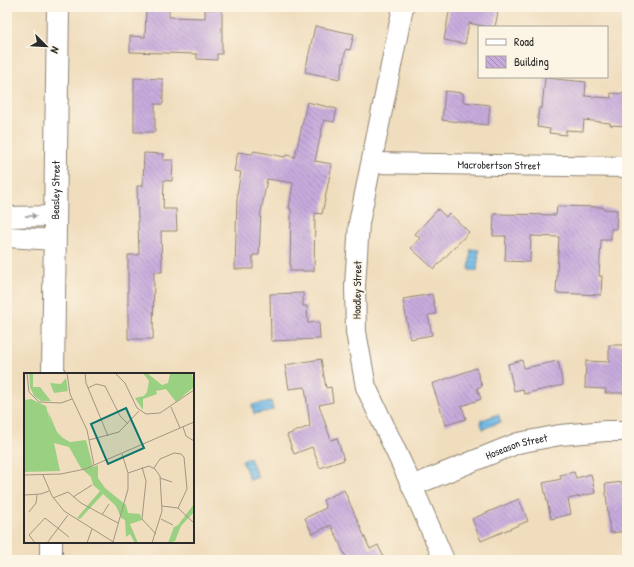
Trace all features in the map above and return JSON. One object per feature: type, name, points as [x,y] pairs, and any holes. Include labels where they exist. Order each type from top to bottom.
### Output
[{"type":"main road","name":"Beasley Street","points":[[53,373],[58,7]]},
{"type":"main road","points":[[51,543],[51,560]]},
{"type":"street","name":"Hoadley Street","points":[[403,7],[360,222],[355,286],[356,332],[366,387],[412,486],[444,560]]},
{"type":"street","name":"Macrobertson Street","points":[[372,163],[627,167]]},
{"type":"street","points":[[7,217],[55,216]]},
{"type":"street","points":[[7,238],[55,240]]},
{"type":"street","name":"Hoseason Street","points":[[412,486],[518,443],[560,435],[606,431],[627,431]]},
{"type":"water","points":[[471,249],[479,250],[477,271],[469,270]]},
{"type":"water","points":[[271,401],[273,410],[254,414],[252,405]]},
{"type":"water","points":[[498,414],[501,422],[483,429],[480,421]]},
{"type":"water","points":[[250,458],[258,477],[250,480],[242,461]]},
{"type":"building","points":[[146,7],[169,7],[169,17],[205,18],[205,9],[222,10],[222,54],[217,54],[217,60],[197,59],[197,54],[130,52],[130,36],[145,37]]},
{"type":"building","points":[[450,7],[499,7],[495,26],[483,26],[469,23],[465,44],[444,40]]},
{"type":"building","points":[[315,26],[354,34],[350,50],[346,49],[340,79],[305,72]]},
{"type":"building","points":[[134,78],[163,79],[163,104],[155,104],[155,132],[134,132]]},
{"type":"building","points":[[545,78],[586,82],[585,96],[611,98],[611,93],[627,94],[627,126],[610,125],[610,123],[584,120],[583,131],[566,130],[566,135],[549,133],[550,129],[537,127],[539,108],[542,108]]},
{"type":"building","points":[[445,91],[463,93],[463,102],[490,105],[488,125],[442,120]]},
{"type":"building","points":[[307,102],[337,109],[334,122],[324,120],[315,161],[332,164],[322,214],[315,213],[314,271],[290,271],[291,209],[289,208],[293,183],[267,179],[261,212],[259,255],[253,255],[253,269],[235,269],[237,194],[241,172],[234,171],[238,152],[252,154],[254,151],[285,157],[286,155],[295,157]]},
{"type":"building","points":[[144,153],[164,154],[163,160],[173,160],[172,181],[164,180],[163,209],[176,209],[177,231],[161,231],[162,272],[154,272],[153,339],[128,339],[128,255],[139,255],[137,186],[143,186]]},
{"type":"building","points":[[557,206],[603,207],[603,209],[617,210],[616,229],[611,229],[611,240],[601,240],[599,276],[602,276],[601,295],[556,293],[559,237],[531,236],[530,262],[505,261],[506,236],[493,236],[494,214],[556,215]]},
{"type":"building","points":[[438,209],[446,217],[449,213],[469,232],[434,269],[411,248],[420,238],[415,234]]},
{"type":"building","points":[[303,293],[303,306],[307,306],[308,323],[319,322],[320,339],[271,341],[270,294]]},
{"type":"building","points":[[432,294],[436,314],[428,315],[432,335],[410,339],[403,299]]},
{"type":"building","points":[[609,345],[627,345],[627,393],[605,393],[606,389],[585,388],[586,361],[609,362]]},
{"type":"building","points":[[321,359],[326,388],[331,387],[333,402],[319,405],[331,440],[337,438],[344,460],[320,468],[312,447],[294,454],[287,435],[310,426],[305,387],[289,389],[285,365]]},
{"type":"building","points":[[522,360],[524,368],[558,361],[563,385],[524,394],[523,389],[514,391],[508,364]]},
{"type":"building","points":[[476,368],[482,386],[477,388],[481,399],[462,406],[466,419],[446,425],[432,384]]},
{"type":"building","points":[[574,472],[576,478],[591,474],[595,493],[568,499],[571,514],[551,519],[543,483],[561,479],[560,475]]},
{"type":"building","points":[[623,482],[623,486],[627,485],[627,531],[610,533],[605,484]]},
{"type":"building","points":[[344,490],[370,549],[378,545],[385,560],[345,560],[347,559],[331,525],[312,534],[305,518],[326,508],[323,500]]},
{"type":"building","points":[[519,499],[528,521],[481,541],[472,519]]}]
